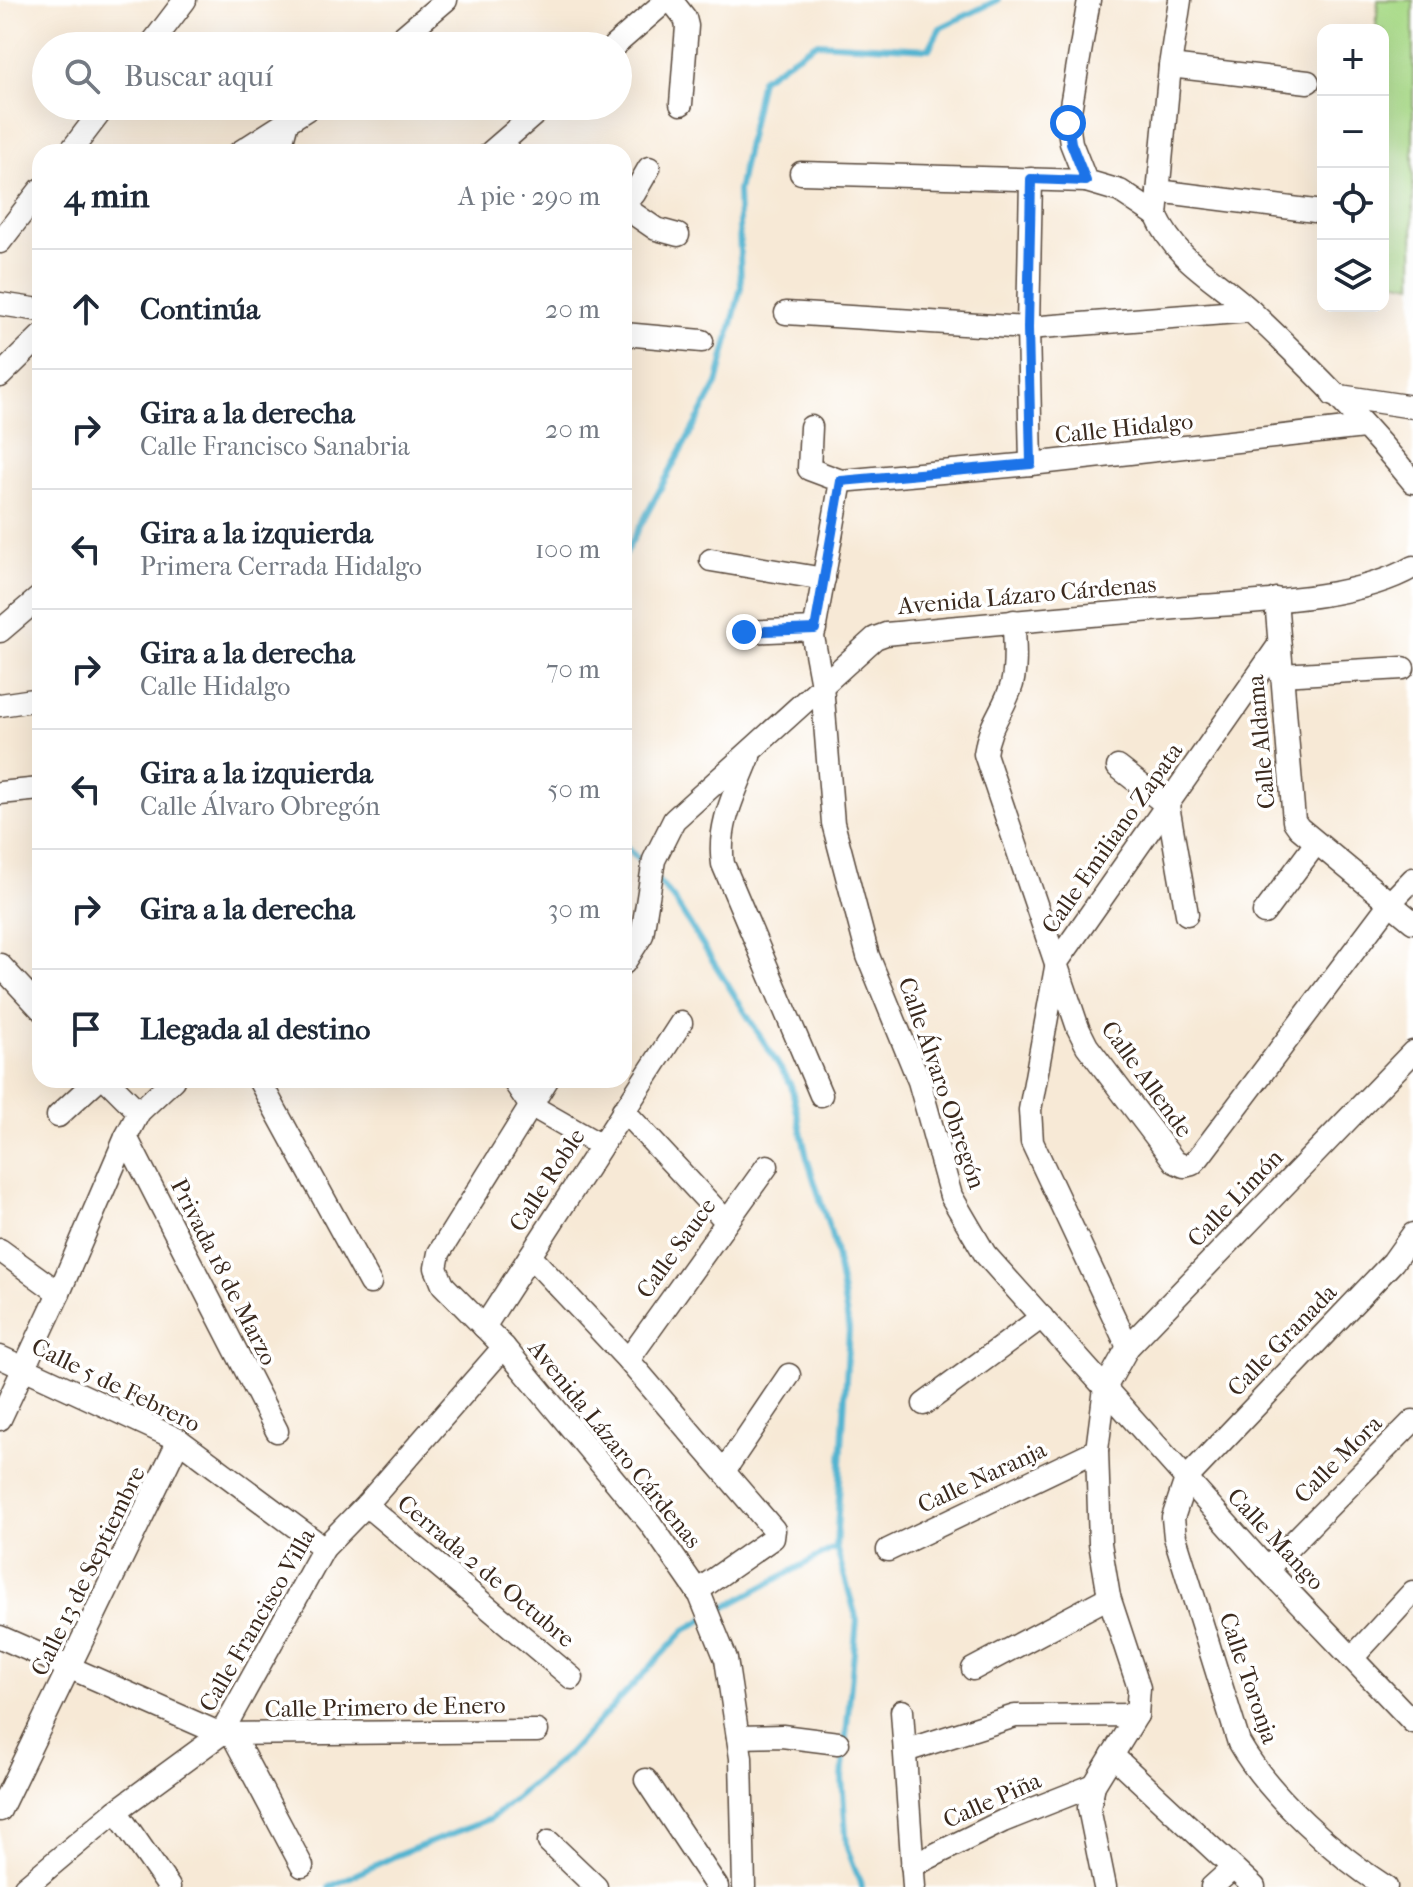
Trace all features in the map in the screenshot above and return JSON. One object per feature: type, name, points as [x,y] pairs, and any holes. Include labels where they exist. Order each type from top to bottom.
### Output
[{"type":"street","points":[[161,32],[185,0]]},
{"type":"street","points":[[408,32],[446,0]]},
{"type":"street","points":[[631,32],[669,0],[685,18],[681,104]]},
{"type":"street","points":[[1086,181],[1071,143],[1068,123],[1089,0]]},
{"type":"street","points":[[1180,0],[1170,66],[1156,215],[1166,236],[1183,256],[1251,311],[1413,482]]},
{"type":"street","points":[[1170,66],[1308,82]]},
{"type":"street","points":[[76,144],[94,120]]},
{"type":"street","points":[[253,144],[290,120]]},
{"type":"street","points":[[500,144],[528,120]]},
{"type":"street","points":[[281,144],[287,122]]},
{"type":"street","points":[[632,195],[649,168]]},
{"type":"street","points":[[801,173],[1086,181],[1120,191],[1156,215]]},
{"type":"street","points":[[1031,179],[1028,328],[1031,464]]},
{"type":"street","points":[[1158,191],[1317,211]]},
{"type":"street","points":[[0,242],[32,200]]},
{"type":"street","points":[[632,212],[656,229],[678,235]]},
{"type":"street","points":[[0,304],[32,309]]},
{"type":"street","points":[[786,313],[1028,328],[1251,311]]},
{"type":"street","points":[[632,335],[702,341]]},
{"type":"street","points":[[0,376],[32,345]]},
{"type":"street","points":[[1333,395],[1413,407]]},
{"type":"street","points":[[811,427],[809,469],[841,481]]},
{"type":"street","name":"Calle Hidalgo","points":[[841,481],[1031,464],[1364,427]]},
{"type":"street","name":"Calle Álvaro Obregón","points":[[841,481],[813,637],[822,685],[833,823],[868,956],[919,1081],[951,1196],[985,1254],[1105,1388]]},
{"type":"street","points":[[711,560],[824,579]]},
{"type":"street","name":"Avenida Lázaro Cárdenas","points":[[632,951],[642,935],[654,860],[674,820],[865,644],[886,634],[1276,599],[1363,588],[1413,567]]},
{"type":"street","name":"Calle Aldama","points":[[1276,599],[1294,821],[1316,843],[1413,922]]},
{"type":"street","points":[[0,631],[32,604]]},
{"type":"street","name":"Calle Allende","points":[[1014,621],[1013,679],[987,734],[985,754],[1078,1028],[1087,1046],[1169,1155],[1184,1166],[1192,1164],[1199,1157],[1390,903],[1413,879]]},
{"type":"street","points":[[744,632],[815,629]]},
{"type":"street","name":"Calle Emiliano Zapata","points":[[1128,1347],[1032,1142],[1030,1110],[1057,962],[1279,645]]},
{"type":"street","points":[[1281,675],[1403,668]]},
{"type":"street","points":[[0,705],[32,700]]},
{"type":"street","points":[[751,752],[723,824],[720,843],[723,864],[821,1095]]},
{"type":"street","points":[[1118,767],[1168,806],[1187,914]]},
{"type":"street","points":[[0,793],[32,790]]},
{"type":"street","points":[[1264,913],[1316,843]]},
{"type":"street","points":[[0,965],[32,999]]},
{"type":"street","name":"Calle Roble","points":[[484,1327],[681,1023]]},
{"type":"street","name":"Calle Limón","points":[[1105,1388],[1128,1347],[1413,1052]]},
{"type":"street","points":[[58,1116],[88,1088]]},
{"type":"street","points":[[115,1088],[139,1112]]},
{"type":"street","points":[[0,1419],[59,1293],[126,1137],[139,1112],[164,1088]]},
{"type":"street","points":[[263,1088],[370,1283]]},
{"type":"street","points":[[518,1088],[530,1105],[600,1145]]},
{"type":"street","name":"Avenida Lázaro Cárdenas","points":[[542,1088],[439,1253],[436,1268],[443,1285],[504,1347],[650,1523],[698,1593],[726,1659],[742,1774],[744,1887]]},
{"type":"street","points":[[623,1110],[726,1221]]},
{"type":"street","name":"Privada 18 de Marzo","points":[[126,1137],[277,1431]]},
{"type":"street","name":"Calle Sauce","points":[[628,1360],[767,1166]]},
{"type":"street","name":"Calle Granada","points":[[1186,1479],[1393,1262],[1413,1234]]},
{"type":"street","points":[[0,1250],[59,1293]]},
{"type":"street","points":[[530,1256],[628,1360],[775,1533],[773,1538],[698,1593]]},
{"type":"street","points":[[924,1404],[1042,1317]]},
{"type":"street","name":"Calle Francisco Villa","points":[[25,1887],[116,1811],[227,1734],[324,1548],[366,1505],[504,1347]]},
{"type":"street","name":"Calle 5 de Febrero","points":[[0,1357],[179,1440],[324,1548]]},
{"type":"street","points":[[724,1471],[789,1375]]},
{"type":"street","points":[[1105,1388],[1097,1450],[1100,1543],[1109,1597],[1139,1688],[1137,1715],[1094,1785],[1089,1808],[1105,1887]]},
{"type":"street","name":"Calle Mango","points":[[1105,1388],[1267,1569],[1413,1722]]},
{"type":"street","name":"Calle Mora","points":[[1267,1569],[1413,1421]]},
{"type":"street","name":"Calle 13 de Septiembre","points":[[0,1810],[71,1669],[179,1440]]},
{"type":"street","name":"Calle Naranja","points":[[888,1550],[1097,1450]]},
{"type":"street","name":"Calle Toronja","points":[[1186,1479],[1173,1518],[1175,1537],[1239,1743],[1254,1769],[1324,1840],[1351,1865],[1386,1887]]},
{"type":"street","name":"Cerrada 2 de Octubre","points":[[366,1505],[572,1678]]},
{"type":"street","points":[[1352,1658],[1413,1592]]},
{"type":"street","points":[[973,1669],[1109,1597]]},
{"type":"street","name":"Calle Primero de Enero","points":[[0,1637],[227,1734],[537,1731]]},
{"type":"street","points":[[902,1711],[913,1876]]},
{"type":"street","points":[[905,1751],[1015,1716],[1137,1715]]},
{"type":"street","name":"Calle Primero de Enero","points":[[227,1734],[302,1866]]},
{"type":"street","points":[[738,1737],[782,1736],[838,1743]]},
{"type":"street","points":[[1112,1755],[1254,1887]]},
{"type":"street","points":[[646,1780],[717,1887]]},
{"type":"street","name":"Calle Piña","points":[[913,1876],[1003,1821],[1094,1785]]},
{"type":"street","points":[[116,1811],[169,1887]]},
{"type":"street","points":[[549,1842],[596,1887]]},
{"type":"street","points":[[1212,1887],[1233,1868]]},
{"type":"green space","points":[[1378,0],[1413,0],[1413,285],[1389,280],[1389,24],[1376,24]]},
{"type":"waterway","points":[[632,541],[717,384],[741,287],[738,191],[761,79],[816,43],[929,49],[940,28],[998,0]]},
{"type":"waterway","points":[[632,853],[648,870]]},
{"type":"waterway","points":[[658,881],[673,898],[791,1085],[807,1158],[834,1243],[849,1329],[836,1547],[857,1620],[842,1778],[847,1848],[862,1887]]},
{"type":"waterway","points":[[714,1613],[836,1547]]},
{"type":"waterway","points":[[329,1887],[395,1856],[490,1819],[568,1754],[685,1630],[704,1619]]},
{"type":"route","points":[[744,632],[815,629],[841,481],[1031,464],[1028,328],[1031,179],[1086,181],[1071,143],[1068,123]]}]
